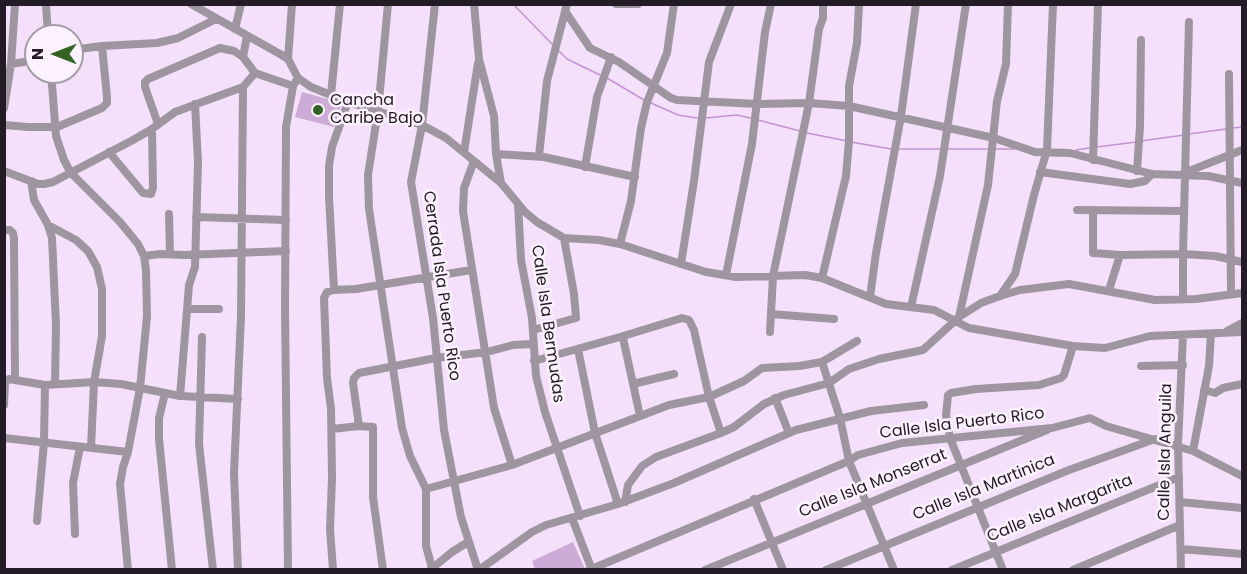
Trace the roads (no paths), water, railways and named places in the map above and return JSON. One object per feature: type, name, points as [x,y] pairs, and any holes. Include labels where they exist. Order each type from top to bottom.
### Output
[{"type":"street","points":[[4,108],[11,64],[15,4]]},
{"type":"street","points":[[46,4],[47,24]]},
{"type":"street","points":[[235,29],[240,4]]},
{"type":"street","points":[[288,570],[286,127],[296,82],[288,59],[292,4]]},
{"type":"street","points":[[330,95],[340,4]]},
{"type":"street","points":[[388,4],[378,111],[368,175],[369,209],[402,428],[410,456],[426,489],[426,546],[431,569],[468,542]]},
{"type":"street","name":"Cerrada Isla Puerto Rico","points":[[435,4],[422,125],[411,182],[427,277],[444,430],[468,542],[478,570]]},
{"type":"street","points":[[474,4],[479,59],[494,116],[496,154],[501,183]]},
{"type":"street","points":[[616,4],[638,4]]},
{"type":"street","points":[[620,244],[635,177],[641,128],[653,86],[667,53],[674,4]]},
{"type":"street","points":[[681,264],[710,62],[731,4]]},
{"type":"street","points":[[726,275],[752,144],[765,32],[771,4]]},
{"type":"street","points":[[770,332],[773,276],[808,103],[819,30],[823,18],[823,4]]},
{"type":"street","points":[[822,278],[846,176],[849,141],[849,86],[859,4]]},
{"type":"street","points":[[870,297],[876,253],[892,174],[916,4]]},
{"type":"street","points":[[911,307],[940,177],[966,4]]},
{"type":"street","points":[[957,318],[988,185],[998,101],[1006,64],[1008,4]]},
{"type":"street","points":[[1000,296],[1015,274],[1045,154],[1053,4]]},
{"type":"street","points":[[1093,160],[1098,4]]},
{"type":"street","points":[[192,5],[288,59]]},
{"type":"street","points":[[566,8],[590,48],[610,57],[671,98],[705,102],[808,103],[849,106],[994,138],[1045,154],[1070,153],[1152,174],[1183,174],[1230,179],[1242,183]]},
{"type":"street","points":[[539,156],[547,81],[566,8]]},
{"type":"street","points":[[84,48],[157,44],[178,39],[216,20]]},
{"type":"street","points":[[1183,300],[1183,174],[1189,22]]},
{"type":"street","points":[[243,57],[247,36]]},
{"type":"street","points":[[1137,171],[1141,40]]},
{"type":"street","points":[[4,124],[28,128],[57,127],[102,108],[107,103],[102,46]]},
{"type":"street","points":[[110,152],[143,193],[151,194],[155,127],[145,87],[148,79],[219,48],[234,51],[243,57],[255,74],[311,87],[348,102],[422,125],[446,138],[501,183],[537,222],[564,238],[620,244],[681,264],[736,277],[805,275],[822,278],[894,306],[934,310],[957,318],[969,328],[1073,346],[1105,348],[1150,336],[1242,332]]},
{"type":"street","points":[[585,167],[597,97],[610,57]]},
{"type":"street","points":[[464,152],[479,59]]},
{"type":"street","points":[[11,64],[24,62]]},
{"type":"street","points":[[4,171],[38,184],[44,184],[110,152],[155,127],[175,112],[243,87],[255,74]]},
{"type":"street","points":[[1228,74],[1232,294]]},
{"type":"street","points":[[52,84],[58,144],[71,172],[120,222],[138,244],[144,256],[148,308],[140,388],[120,484],[128,570]]},
{"type":"street","points":[[238,570],[234,473],[238,399],[243,87]]},
{"type":"street","points":[[334,290],[328,196],[329,166],[332,147],[348,102]]},
{"type":"street","points":[[180,396],[189,285],[195,267],[198,162],[195,104]]},
{"type":"street","points":[[1183,174],[1242,150]]},
{"type":"street","points":[[496,154],[539,156],[635,177]]},
{"type":"street","points":[[474,161],[466,178],[463,211],[494,408],[512,465]]},
{"type":"street","points":[[1040,172],[1130,184],[1145,181],[1152,174]]},
{"type":"street","points":[[31,181],[34,200],[48,225],[52,238],[56,326],[37,521]]},
{"type":"street","name":"Calle Isla Bermudas","points":[[518,203],[521,260],[532,330],[534,361],[545,412],[590,569]]},
{"type":"street","points":[[1077,210],[1184,211]]},
{"type":"street","points":[[1093,210],[1093,253],[1183,254],[1215,256],[1242,262]]},
{"type":"street","points":[[169,214],[170,254]]},
{"type":"street","points":[[195,217],[286,220]]},
{"type":"street","points":[[48,225],[76,240],[88,250],[97,267],[102,289],[102,336],[94,382],[91,448]]},
{"type":"street","points":[[4,230],[10,230],[14,239],[15,380]]},
{"type":"street","points":[[532,330],[576,318],[564,238]]},
{"type":"street","points":[[144,256],[286,251]]},
{"type":"street","points":[[1109,290],[1120,255]]},
{"type":"street","points":[[333,570],[330,529],[332,429],[327,378],[324,298],[327,292],[334,290],[357,289],[471,270]]},
{"type":"street","points":[[622,503],[628,485],[642,466],[656,457],[734,427],[775,398],[829,383],[849,369],[879,359],[923,350],[957,318],[981,303],[1000,296],[1020,290],[1069,284],[1155,300],[1183,300],[1242,293]]},
{"type":"street","points":[[187,309],[219,309]]},
{"type":"street","points":[[771,314],[834,319]]},
{"type":"street","points":[[534,361],[682,318],[689,320],[694,330],[709,397],[721,433]]},
{"type":"street","points":[[1225,333],[1242,323]]},
{"type":"street","points":[[1193,451],[1209,366],[1211,334]]},
{"type":"street","name":"Calle Isla Anguila","points":[[1181,570],[1178,445],[1183,335]]},
{"type":"street","points":[[202,337],[199,444],[213,570]]},
{"type":"street","points":[[620,337],[625,341],[640,416]]},
{"type":"street","points":[[426,489],[512,465],[669,405],[709,397],[744,381],[762,368],[822,362],[857,341]]},
{"type":"street","points":[[359,426],[353,384],[354,378],[359,373],[436,358],[487,352],[513,345],[532,344]]},
{"type":"street","points":[[1003,570],[950,438],[946,414],[948,395],[976,389],[1039,385],[1061,378],[1073,346]]},
{"type":"street","points":[[578,349],[595,434],[622,503]]},
{"type":"street","points":[[822,362],[840,418],[849,461],[894,570]]},
{"type":"street","points":[[1141,366],[1183,366]]},
{"type":"street","points":[[633,384],[674,374]]},
{"type":"street","points":[[4,405],[5,382],[9,379],[50,385],[94,382],[121,384],[180,396],[238,399]]},
{"type":"street","points":[[1204,390],[1215,393],[1223,388],[1242,384]]},
{"type":"street","points":[[165,393],[159,418],[159,440],[172,570]]},
{"type":"street","points":[[775,398],[789,433]]},
{"type":"street","points":[[478,570],[532,532],[546,525],[622,503],[716,466],[789,433],[840,418],[893,407],[924,405]]},
{"type":"street","name":"Calle Isla Puerto Rico","points":[[590,569],[868,451],[902,443],[1052,428],[1090,418],[1106,426],[1178,445],[1242,476]]},
{"type":"street","points":[[332,429],[359,426],[373,428],[373,497],[383,570]]},
{"type":"street","name":"Calle Isla Monserrat","points":[[705,570],[866,502],[1052,428]]},
{"type":"street","points":[[4,438],[128,452]]},
{"type":"street","name":"Calle Isla Martinica","points":[[826,570],[976,507],[1155,439]]},
{"type":"street","points":[[75,534],[73,483],[80,447]]},
{"type":"street","name":"Calle Isla Margarita","points":[[952,570],[1179,477]]},
{"type":"street","points":[[754,499],[783,570]]},
{"type":"street","points":[[1180,502],[1242,508]]},
{"type":"street","points":[[1073,570],[1180,525]]},
{"type":"street","points":[[1181,549],[1242,554]]},
{"type":"waterway","points":[[513,4],[552,44]]},
{"type":"waterway","points":[[558,50],[567,59],[600,75]]},
{"type":"waterway","points":[[607,78],[644,100]]},
{"type":"waterway","points":[[651,103],[678,115],[697,118]]},
{"type":"waterway","points":[[705,118],[737,115],[750,118]]},
{"type":"waterway","points":[[758,120],[800,131]]},
{"type":"waterway","points":[[1233,128],[1242,127]]},
{"type":"waterway","points":[[1189,134],[1226,129]]},
{"type":"waterway","points":[[807,133],[847,141]]},
{"type":"waterway","points":[[1141,141],[1184,135]]},
{"type":"waterway","points":[[851,142],[891,149]]},
{"type":"waterway","points":[[1097,147],[1136,142]]},
{"type":"waterway","points":[[1076,150],[1089,148]]},
{"type":"waterway","points":[[899,149],[942,149]]},
{"type":"waterway","points":[[947,149],[987,149]]},
{"type":"waterway","points":[[995,149],[1014,149]]},
{"type":"place","name":"Cancha Caribe Bajo","points":[[318,110]]}]
